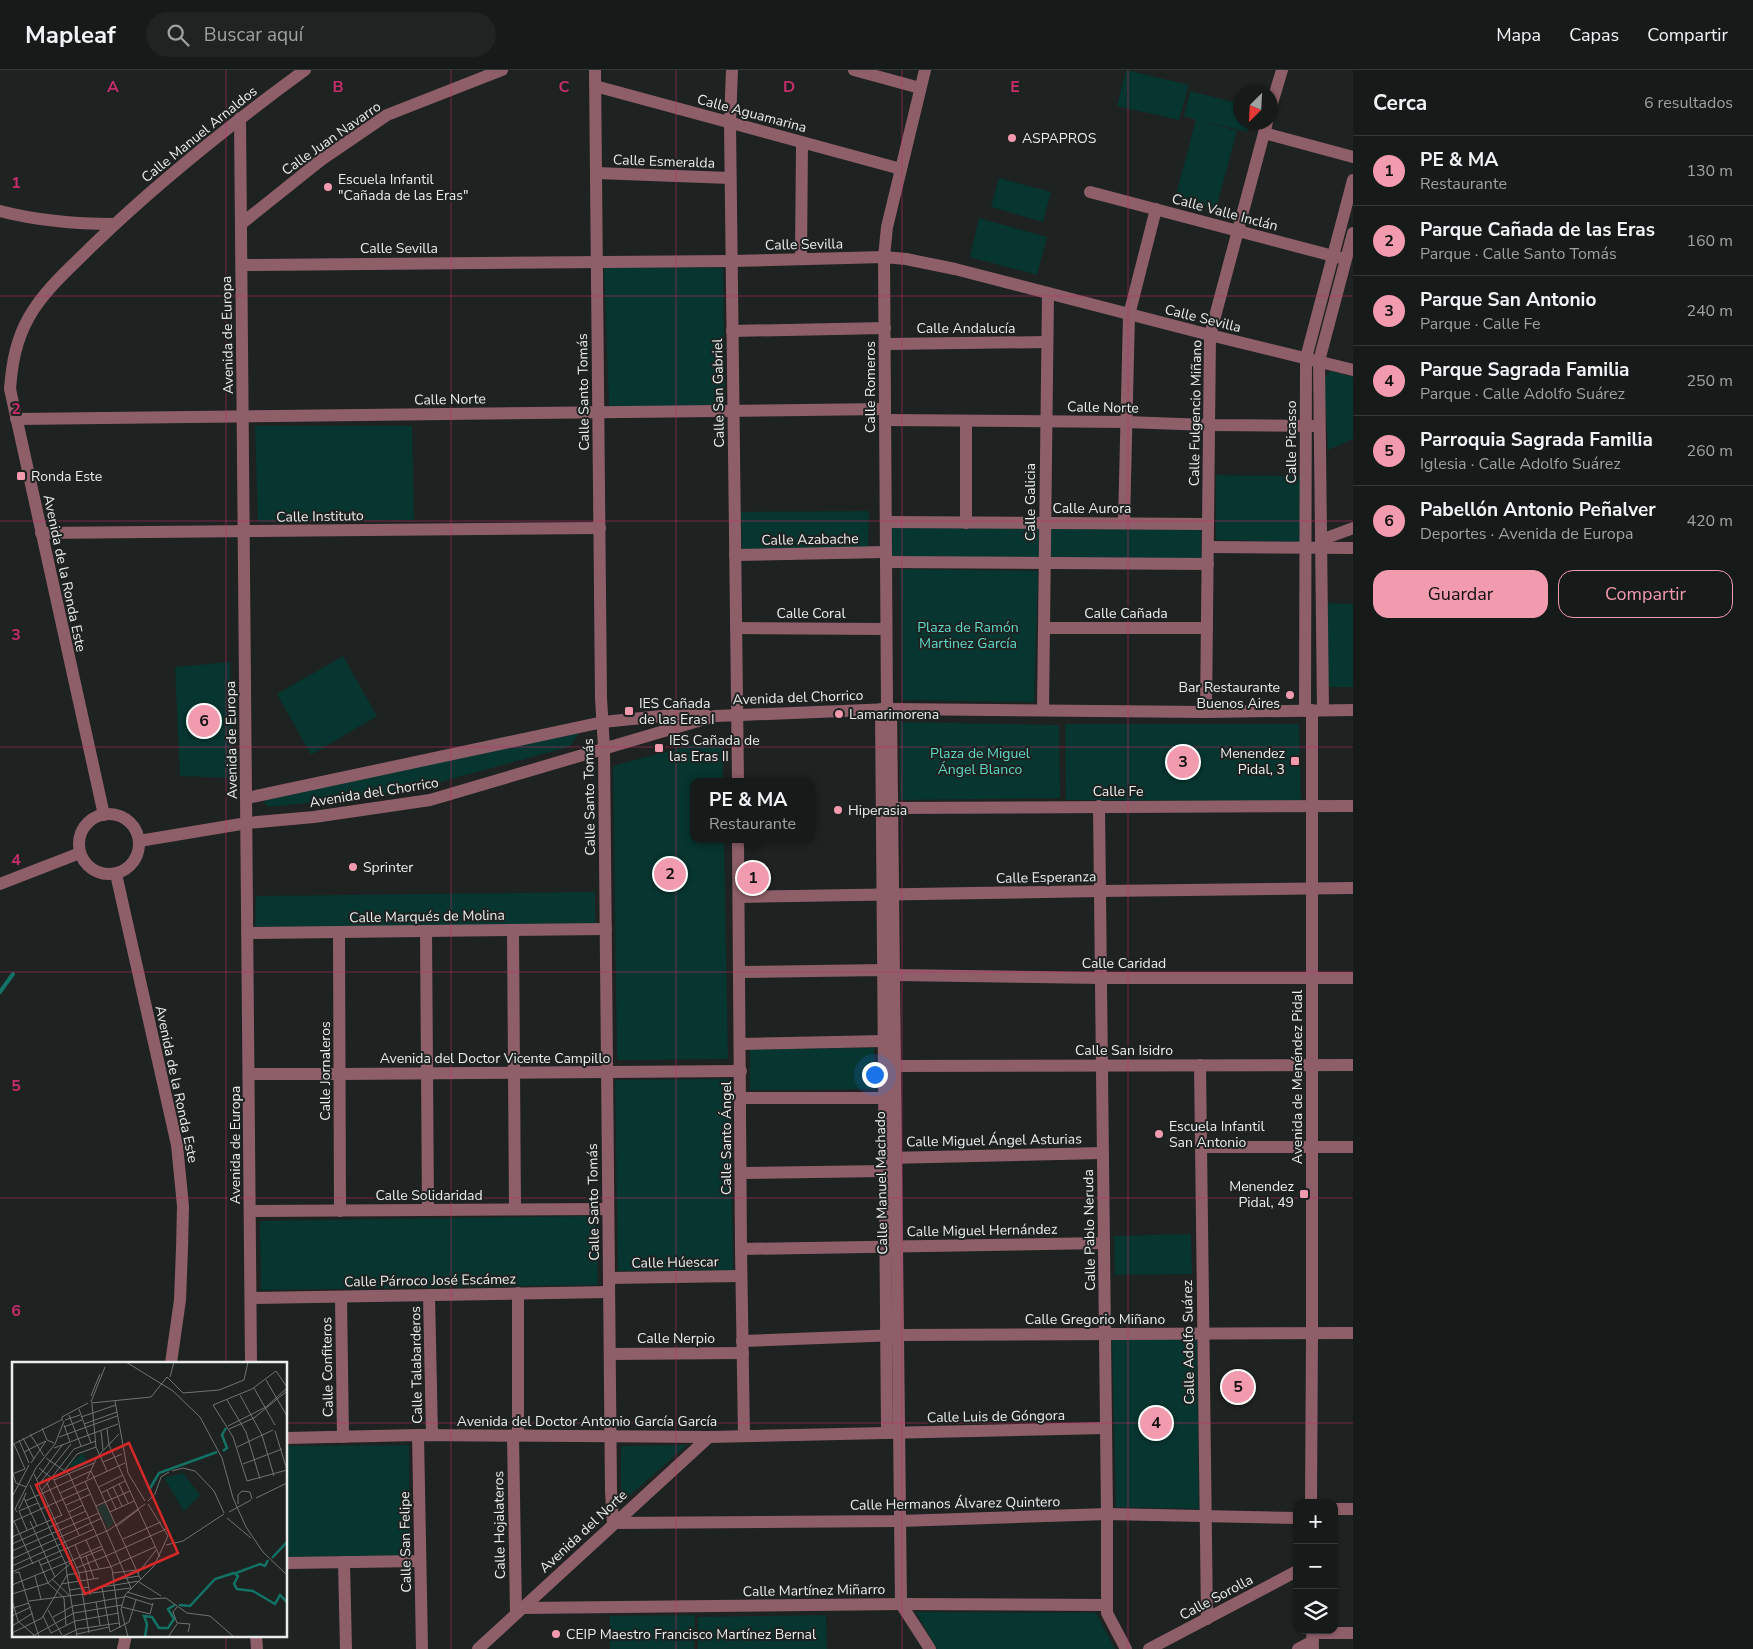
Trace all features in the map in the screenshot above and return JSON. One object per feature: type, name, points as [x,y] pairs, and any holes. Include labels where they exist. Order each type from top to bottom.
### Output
[{"type":"street","name":"Calle Manuel Arnaldos","points":[[114,224],[240,118],[305,70]]},
{"type":"street","name":"Calle Juan Navarro","points":[[241,224],[321,160],[387,115],[502,70]]},
{"type":"street","name":"Calle Santo Tomás","points":[[595,70],[611,1491],[614,1523]]},
{"type":"street","name":"Calle San Gabriel","points":[[732,70],[730,178],[738,715]]},
{"type":"street","points":[[854,70],[920,88]]},
{"type":"street","name":"Calle Romeros","points":[[886,709],[884,258],[886,227],[925,70]]},
{"type":"street","points":[[1278,85],[1282,70]]},
{"type":"street","name":"Calle Aguamarina","points":[[595,86],[901,169]]},
{"type":"street","name":"Avenida de Europa","points":[[240,118],[251,1362]]},
{"type":"street","name":"Calle Fulgencio Miñano","points":[[1206,712],[1210,335],[1264,130]]},
{"type":"street","points":[[1271,130],[1353,157]]},
{"type":"street","points":[[802,142],[802,260]]},
{"type":"street","name":"Calle Esmeralda","points":[[596,174],[730,178]]},
{"type":"street","name":"Calle Picasso","points":[[1313,710],[1306,548],[1306,358],[1353,180]]},
{"type":"street","name":"Calle Valle Inclán","points":[[1090,192],[1350,260]]},
{"type":"street","points":[[1124,523],[1129,315],[1156,209]]},
{"type":"street","points":[[0,211],[35,219],[72,224],[114,224]]},
{"type":"street","name":"Avenida de la Ronda Este","points":[[104,815],[10,389],[11,367],[16,344],[42,296],[114,224]]},
{"type":"street","name":"Calle Picasso","points":[[1313,710],[1321,544],[1319,361],[1350,260],[1353,234]]},
{"type":"street","name":"Calle Sevilla","points":[[242,265],[906,259],[955,269],[1129,315],[1353,370]]},
{"type":"street","name":"Calle Galicia","points":[[1044,710],[1048,293]]},
{"type":"street","points":[[732,331],[885,328]]},
{"type":"street","name":"Calle Andalucía","points":[[885,344],[1047,342]]},
{"type":"street","name":"Calle Norte","points":[[16,420],[734,411],[885,415],[966,421],[1320,426]]},
{"type":"street","points":[[966,421],[966,523]]},
{"type":"street","name":"Calle Aurora","points":[[886,522],[1208,524]]},
{"type":"street","name":"Calle Instituto","points":[[41,534],[600,528]]},
{"type":"street","points":[[1208,547],[1306,548],[1321,544],[1353,528]]},
{"type":"street","points":[[1321,544],[1353,548]]},
{"type":"street","name":"Calle Azabache","points":[[735,555],[886,557]]},
{"type":"street","points":[[886,557],[1045,564],[1208,564]]},
{"type":"street","name":"Calle Coral","points":[[736,628],[886,629]]},
{"type":"street","name":"Calle Cañada","points":[[1044,628],[1207,628]]},
{"type":"street","name":"Avenida del Chorrico","points":[[247,798],[603,722],[681,714],[714,716],[886,709],[1206,712],[1353,710]]},
{"type":"street","name":"Calle Manuel Machado","points":[[886,709],[893,1433],[900,1521],[901,1604]]},
{"type":"street","name":"Avenida de Menéndez Pidal","points":[[1311,1499],[1313,710]]},
{"type":"street","points":[[738,715],[738,778]]},
{"type":"street","name":"Avenida del Chorrico","points":[[139,841],[247,823],[314,818],[430,800],[714,716]]},
{"type":"street","name":"Calle Pablo Neruda","points":[[1099,806],[1107,1514],[1106,1606],[1107,1613],[1126,1649]]},
{"type":"street","name":"Calle Fe","points":[[887,808],[1353,806]]},
{"type":"street","points":[[114,814],[131,823],[137,831],[139,841],[139,850],[131,866],[116,874],[98,872],[84,861],[80,853],[81,833],[87,824],[95,818],[104,815],[114,814]]},
{"type":"street","name":"Calle Santo Ángel","points":[[738,843],[744,1436]]},
{"type":"street","points":[[0,884],[80,853]]},
{"type":"street","name":"Avenida de la Ronda Este","points":[[116,874],[177,1145],[183,1206],[182,1249],[180,1300],[171,1362]]},
{"type":"street","name":"Calle Esperanza","points":[[739,898],[888,894],[1353,888]]},
{"type":"street","name":"Calle Marqués de Molina","points":[[248,933],[606,929]]},
{"type":"street","points":[[513,930],[515,1209]]},
{"type":"street","points":[[426,931],[428,1210]]},
{"type":"street","name":"Calle Jornaleros","points":[[339,932],[340,1211]]},
{"type":"street","name":"Calle Caridad","points":[[740,972],[1101,978],[1353,978]]},
{"type":"street","name":"Calle Manuel Machado","points":[[889,973],[884,1041],[890,1066],[884,1098],[890,1158],[885,1171],[891,1246]]},
{"type":"street","points":[[740,1044],[884,1041]]},
{"type":"street","name":"Calle Adolfo Suárez","points":[[1200,1065],[1207,1619]]},
{"type":"street","name":"Calle San Isidro","points":[[890,1066],[1353,1065]]},
{"type":"street","name":"Avenida del Doctor Vicente Campillo","points":[[249,1074],[741,1071]]},
{"type":"street","points":[[741,1098],[884,1098]]},
{"type":"street","points":[[1201,1147],[1353,1148]]},
{"type":"street","name":"Calle Miguel Ángel Asturias","points":[[890,1158],[1103,1153]]},
{"type":"street","points":[[741,1172],[885,1171]]},
{"type":"street","name":"Calle Solidaridad","points":[[250,1211],[608,1209]]},
{"type":"street","name":"Calle Miguel Hernández","points":[[741,1249],[1104,1243]]},
{"type":"street","name":"Calle Húescar","points":[[609,1278],[741,1276]]},
{"type":"street","name":"Calle Párroco José Escámez","points":[[251,1298],[609,1292]]},
{"type":"street","name":"Calle Hojalateros","points":[[518,1293],[515,1436],[519,1610]]},
{"type":"street","name":"Calle Talabarderos","points":[[430,1295],[432,1435]]},
{"type":"street","name":"Calle Confiteros","points":[[341,1297],[343,1437]]},
{"type":"street","name":"Calle Gregorio Miñano","points":[[742,1347],[892,1335],[1353,1334]]},
{"type":"street","name":"Calle Nerpio","points":[[610,1354],[742,1347]]},
{"type":"street","name":"Calle Luis de Góngora","points":[[893,1433],[1106,1428]]},
{"type":"street","name":"Avenida del Doctor Antonio García García","points":[[288,1438],[418,1435],[709,1437],[893,1433]]},
{"type":"street","name":"Calle San Felipe","points":[[418,1435],[422,1649]]},
{"type":"street","name":"Avenida del Norte","points":[[478,1649],[709,1437]]},
{"type":"street","points":[[1338,1509],[1353,1509]]},
{"type":"street","name":"Calle Hermanos Álvarez Quintero","points":[[614,1523],[900,1521],[1107,1514],[1293,1518]]},
{"type":"street","points":[[288,1563],[420,1561]]},
{"type":"street","points":[[344,1562],[346,1649]]},
{"type":"street","name":"Calle Sorolla","points":[[1149,1649],[1293,1573]]},
{"type":"street","points":[[901,1604],[930,1649]]},
{"type":"street","name":"Calle Martínez Miñarro","points":[[519,1610],[901,1604],[1106,1606]]},
{"type":"street","points":[[1298,1649],[1312,1638],[1353,1633]]},
{"type":"street","points":[[123,1649],[126,1636]]},
{"type":"street","points":[[256,1636],[257,1649]]},
{"type":"green space","points":[[1126,70],[1189,85],[1179,120],[1117,106]]},
{"type":"green space","points":[[1190,91],[1233,102],[1233,128],[1199,120],[1237,131],[1216,209],[1175,198],[1196,120],[1184,116]]},
{"type":"green space","points":[[999,178],[1051,192],[1043,222],[991,207]]},
{"type":"green space","points":[[979,218],[1047,237],[1037,275],[970,257]]},
{"type":"green space","points":[[604,267],[723,268],[725,406],[609,406]]},
{"type":"green space","points":[[1331,371],[1353,377],[1353,439],[1328,450],[1324,378]]},
{"type":"green space","points":[[255,426],[412,426],[414,520],[258,522]]},
{"type":"green space","points":[[1216,475],[1301,476],[1300,542],[1216,540]]},
{"type":"green space","points":[[869,511],[868,547],[742,549],[741,512]]},
{"type":"green space","points":[[891,526],[1039,529],[1039,558],[892,557]]},
{"type":"green space","points":[[1049,527],[1201,528],[1201,560],[1049,559]]},
{"type":"green space","name":"Plaza de Ramón Martinez García","points":[[900,569],[1038,571],[1034,702],[902,700]]},
{"type":"green space","points":[[1326,603],[1353,604],[1353,687],[1327,687]]},
{"type":"green space","points":[[343,656],[377,716],[311,755],[277,694]]},
{"type":"green space","points":[[230,662],[233,778],[180,776],[175,667]]},
{"type":"green space","name":"Plaza de Miguel Ángel Blanco","points":[[900,722],[1059,725],[1060,798],[900,800]]},
{"type":"green space","points":[[1065,724],[1299,724],[1301,801],[1066,800]]},
{"type":"green space","points":[[581,731],[569,747],[400,793],[269,807],[264,803],[265,799]]},
{"type":"green space","points":[[723,736],[723,778],[690,778],[690,843],[724,843],[728,1059],[617,1060],[613,766]]},
{"type":"green space","points":[[595,892],[595,924],[255,928],[256,896]]},
{"type":"green space","points":[[874,1048],[875,1089],[750,1090],[750,1049]]},
{"type":"green space","points":[[730,1079],[733,1270],[618,1271],[615,1080]]},
{"type":"green space","points":[[597,1216],[598,1285],[261,1290],[260,1221]]},
{"type":"green space","points":[[1191,1234],[1192,1274],[1115,1275],[1114,1236]]},
{"type":"green space","points":[[1197,1339],[1199,1509],[1116,1507],[1112,1340]]},
{"type":"green space","points":[[409,1445],[410,1556],[288,1557],[288,1446]]},
{"type":"green space","points":[[687,1445],[621,1503],[621,1446]]},
{"type":"green space","points":[[916,1612],[1096,1613],[1115,1649],[937,1649]]},
{"type":"green space","points":[[695,1615],[694,1649],[610,1649],[610,1616]]},
{"type":"green space","points":[[826,1615],[827,1649],[698,1649],[698,1617]]},
{"type":"waterway","points":[[0,992],[13,974]]},
{"type":"place","name":"ASPAPROS","points":[[1012,138]]},
{"type":"place","name":"Escuela Infantil \"Cañada de las Eras\"","points":[[328,187]]},
{"type":"place","name":"Ronda Este","points":[[21,476]]},
{"type":"place","name":"Bar Restaurante Buenos Aires","points":[[1290,695]]},
{"type":"place","name":"IES Cañada de las Eras I","points":[[629,711]]},
{"type":"place","name":"Lamarimorena","points":[[839,714]]},
{"type":"place","name":"Pabellón Antonio Peñalver","points":[[204,721]]},
{"type":"place","name":"IES Cañada de las Eras II","points":[[659,748]]},
{"type":"place","name":"Menendez Pidal, 3","points":[[1295,761]]},
{"type":"place","name":"Parque San Antonio","points":[[1183,762]]},
{"type":"place","name":"Hiperasia","points":[[838,810]]},
{"type":"place","name":"Sprinter","points":[[353,867]]},
{"type":"place","name":"Parque Cañada de las Eras","points":[[670,874]]},
{"type":"place","name":"PE & MA","points":[[753,878]]},
{"type":"place","name":"Escuela Infantil San Antonio","points":[[1159,1134]]},
{"type":"place","name":"Menendez Pidal, 49","points":[[1304,1194]]},
{"type":"place","name":"Parroquia Sagrada Familia","points":[[1238,1387]]},
{"type":"place","name":"Parque Sagrada Familia","points":[[1156,1423]]},
{"type":"place","name":"CEIP Maestro Francisco Martínez Bernal","points":[[556,1634]]}]
